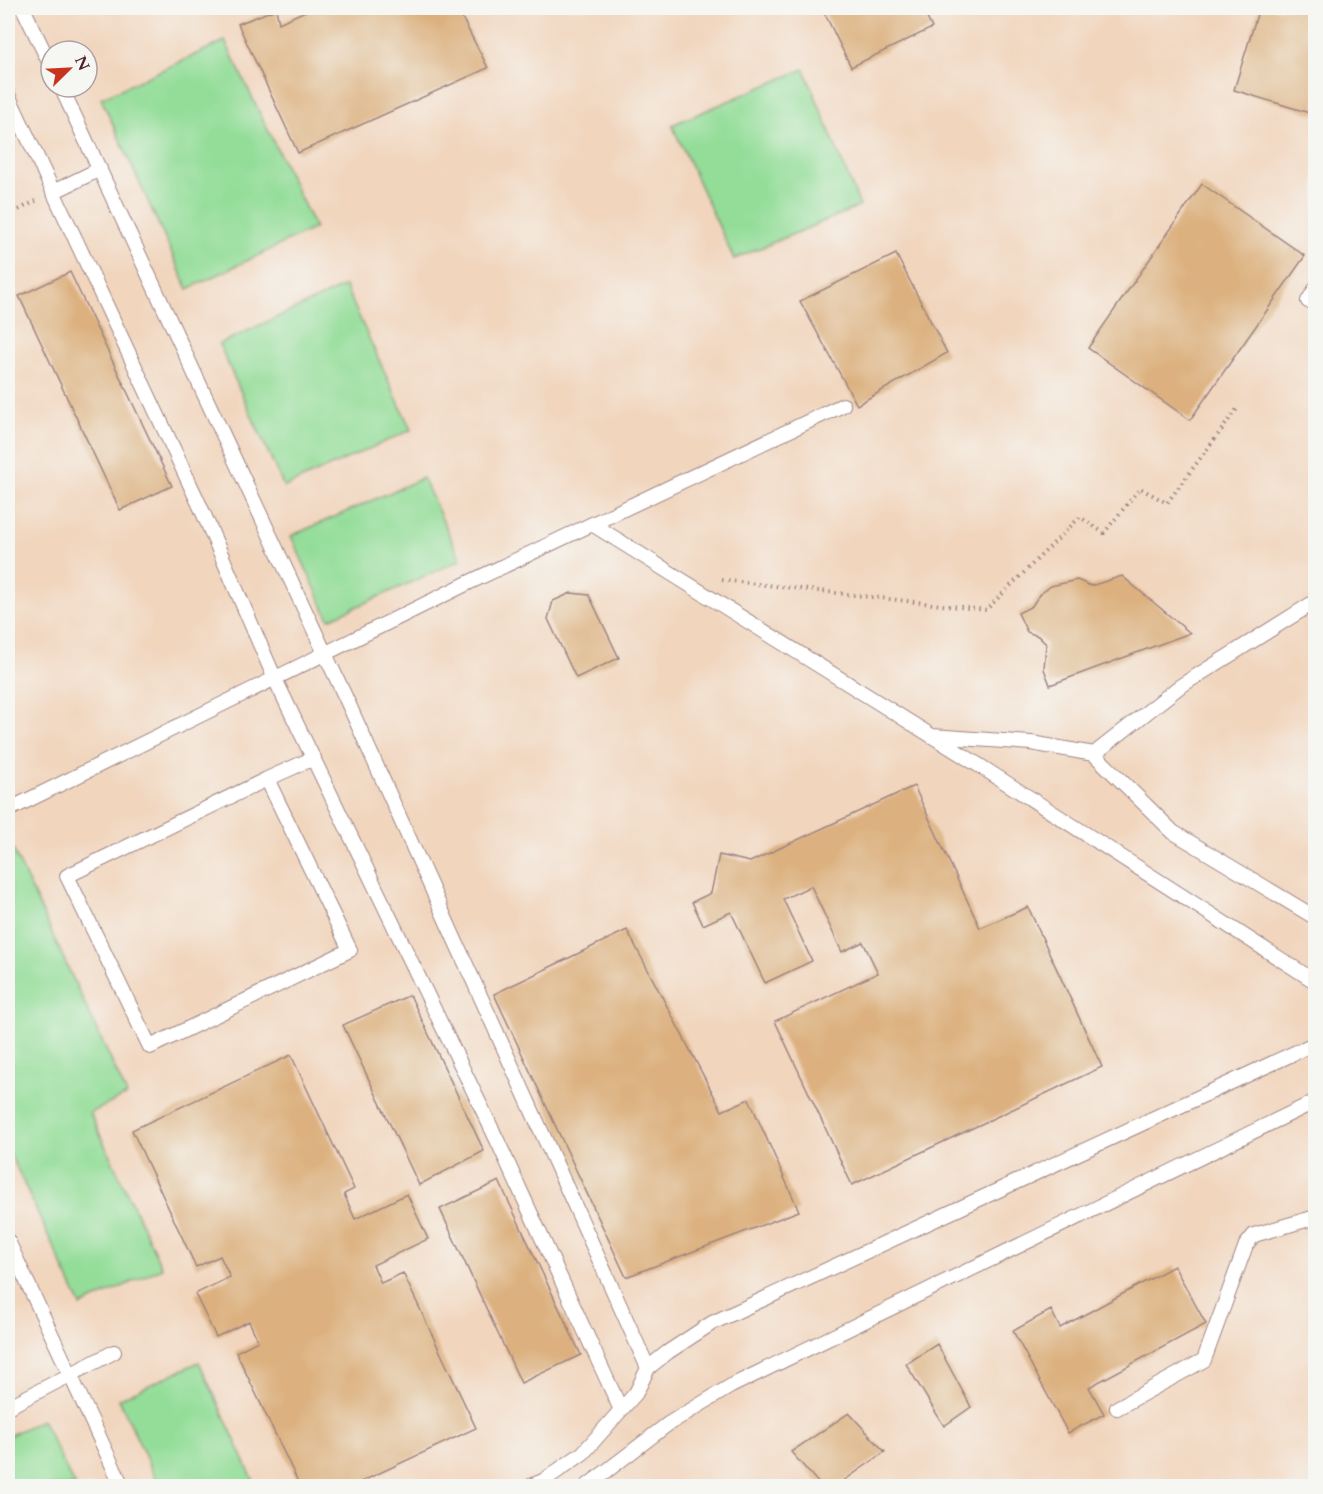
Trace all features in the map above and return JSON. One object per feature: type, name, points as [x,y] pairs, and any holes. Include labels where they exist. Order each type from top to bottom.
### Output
[{"type":"lane","points":[[23,8],[39,41]]},
{"type":"lane","points":[[8,95],[201,508],[276,679],[498,1142],[621,1410]]},
{"type":"lane","points":[[67,99],[325,655],[648,1368]]},
{"type":"lane","points":[[53,192],[100,170]]},
{"type":"lane","points":[[1308,301],[1316,288]]},
{"type":"lane","points":[[8,810],[592,524],[843,405]]},
{"type":"lane","points":[[592,524],[930,735],[1316,982]]},
{"type":"lane","points":[[1094,754],[1179,687],[1316,601]]},
{"type":"lane","points":[[930,735],[1031,743],[1094,754],[1173,832],[1316,918]]},
{"type":"lane","points":[[267,779],[350,950],[150,1047],[67,876],[267,779],[314,758]]},
{"type":"lane","points":[[531,1486],[543,1481],[583,1453],[636,1393],[648,1368],[712,1323],[1316,1043]]},
{"type":"lane","points":[[587,1486],[668,1424],[731,1386],[1316,1101]]},
{"type":"lane","points":[[1117,1408],[1204,1360],[1246,1245],[1254,1235],[1316,1218]]},
{"type":"lane","points":[[8,1241],[122,1486]]},
{"type":"lane","points":[[8,1407],[114,1352]]},
{"type":"path","points":[[8,215],[53,192]]},
{"type":"path","points":[[717,580],[986,610],[1080,517],[1104,533],[1140,488],[1167,503],[1237,409]]},
{"type":"shaded area","points":[[8,8],[1315,8],[1315,1486],[8,1486]]},
{"type":"green space","points":[[225,41],[315,228],[188,289],[101,98]]},
{"type":"green space","points":[[804,69],[860,206],[734,259],[672,125]]},
{"type":"green space","points":[[345,286],[411,430],[284,487],[219,344]]},
{"type":"green space","points":[[423,478],[461,560],[329,619],[291,536]]},
{"type":"green space","points":[[10,843],[127,1095],[90,1113],[162,1268],[81,1306],[8,1149],[8,844]]},
{"type":"green space","points":[[199,1362],[256,1486],[159,1486],[119,1399]]},
{"type":"green space","points":[[42,1420],[75,1486],[8,1486],[8,1436]]},
{"type":"building","points":[[312,8],[457,8],[488,68],[298,153],[238,24],[276,9],[279,23]]},
{"type":"building","points":[[822,8],[922,8],[932,28],[851,67]]},
{"type":"building","points":[[1259,8],[1316,8],[1316,115],[1234,90]]},
{"type":"building","points":[[1202,184],[1305,256],[1190,420],[1088,348]]},
{"type":"building","points":[[896,254],[947,353],[857,405],[800,301]]},
{"type":"building","points":[[70,272],[172,486],[120,510],[19,296]]},
{"type":"building","points":[[1122,576],[1190,633],[1050,685],[1044,669],[1046,644],[1038,636],[1027,632],[1018,613],[1032,606],[1039,595],[1051,586],[1077,580],[1091,586]]},
{"type":"building","points":[[571,593],[589,595],[619,658],[576,678],[548,619],[553,601]]},
{"type":"building","points":[[914,786],[980,928],[1028,907],[1102,1067],[852,1185],[775,1021],[878,973],[863,942],[842,952],[811,886],[783,899],[812,961],[765,983],[731,912],[703,925],[692,902],[711,893],[719,855],[750,862]]},
{"type":"building","points":[[627,930],[722,1111],[749,1099],[799,1211],[626,1277],[494,994]]},
{"type":"building","points":[[410,995],[484,1151],[419,1185],[343,1025]]},
{"type":"building","points":[[291,1055],[354,1189],[344,1194],[355,1219],[407,1194],[428,1239],[373,1265],[381,1283],[403,1273],[476,1428],[352,1486],[300,1486],[236,1352],[258,1341],[249,1321],[216,1337],[195,1294],[230,1277],[220,1256],[196,1267],[132,1130]]},
{"type":"building","points":[[499,1181],[581,1355],[521,1383],[440,1209]]},
{"type":"building","points":[[1174,1266],[1206,1324],[1089,1387],[1104,1414],[1068,1433],[1013,1331],[1051,1310],[1060,1328]]},
{"type":"building","points":[[937,1344],[971,1407],[944,1426],[906,1364]]},
{"type":"building","points":[[849,1413],[885,1452],[836,1486],[821,1486],[791,1452]]}]
